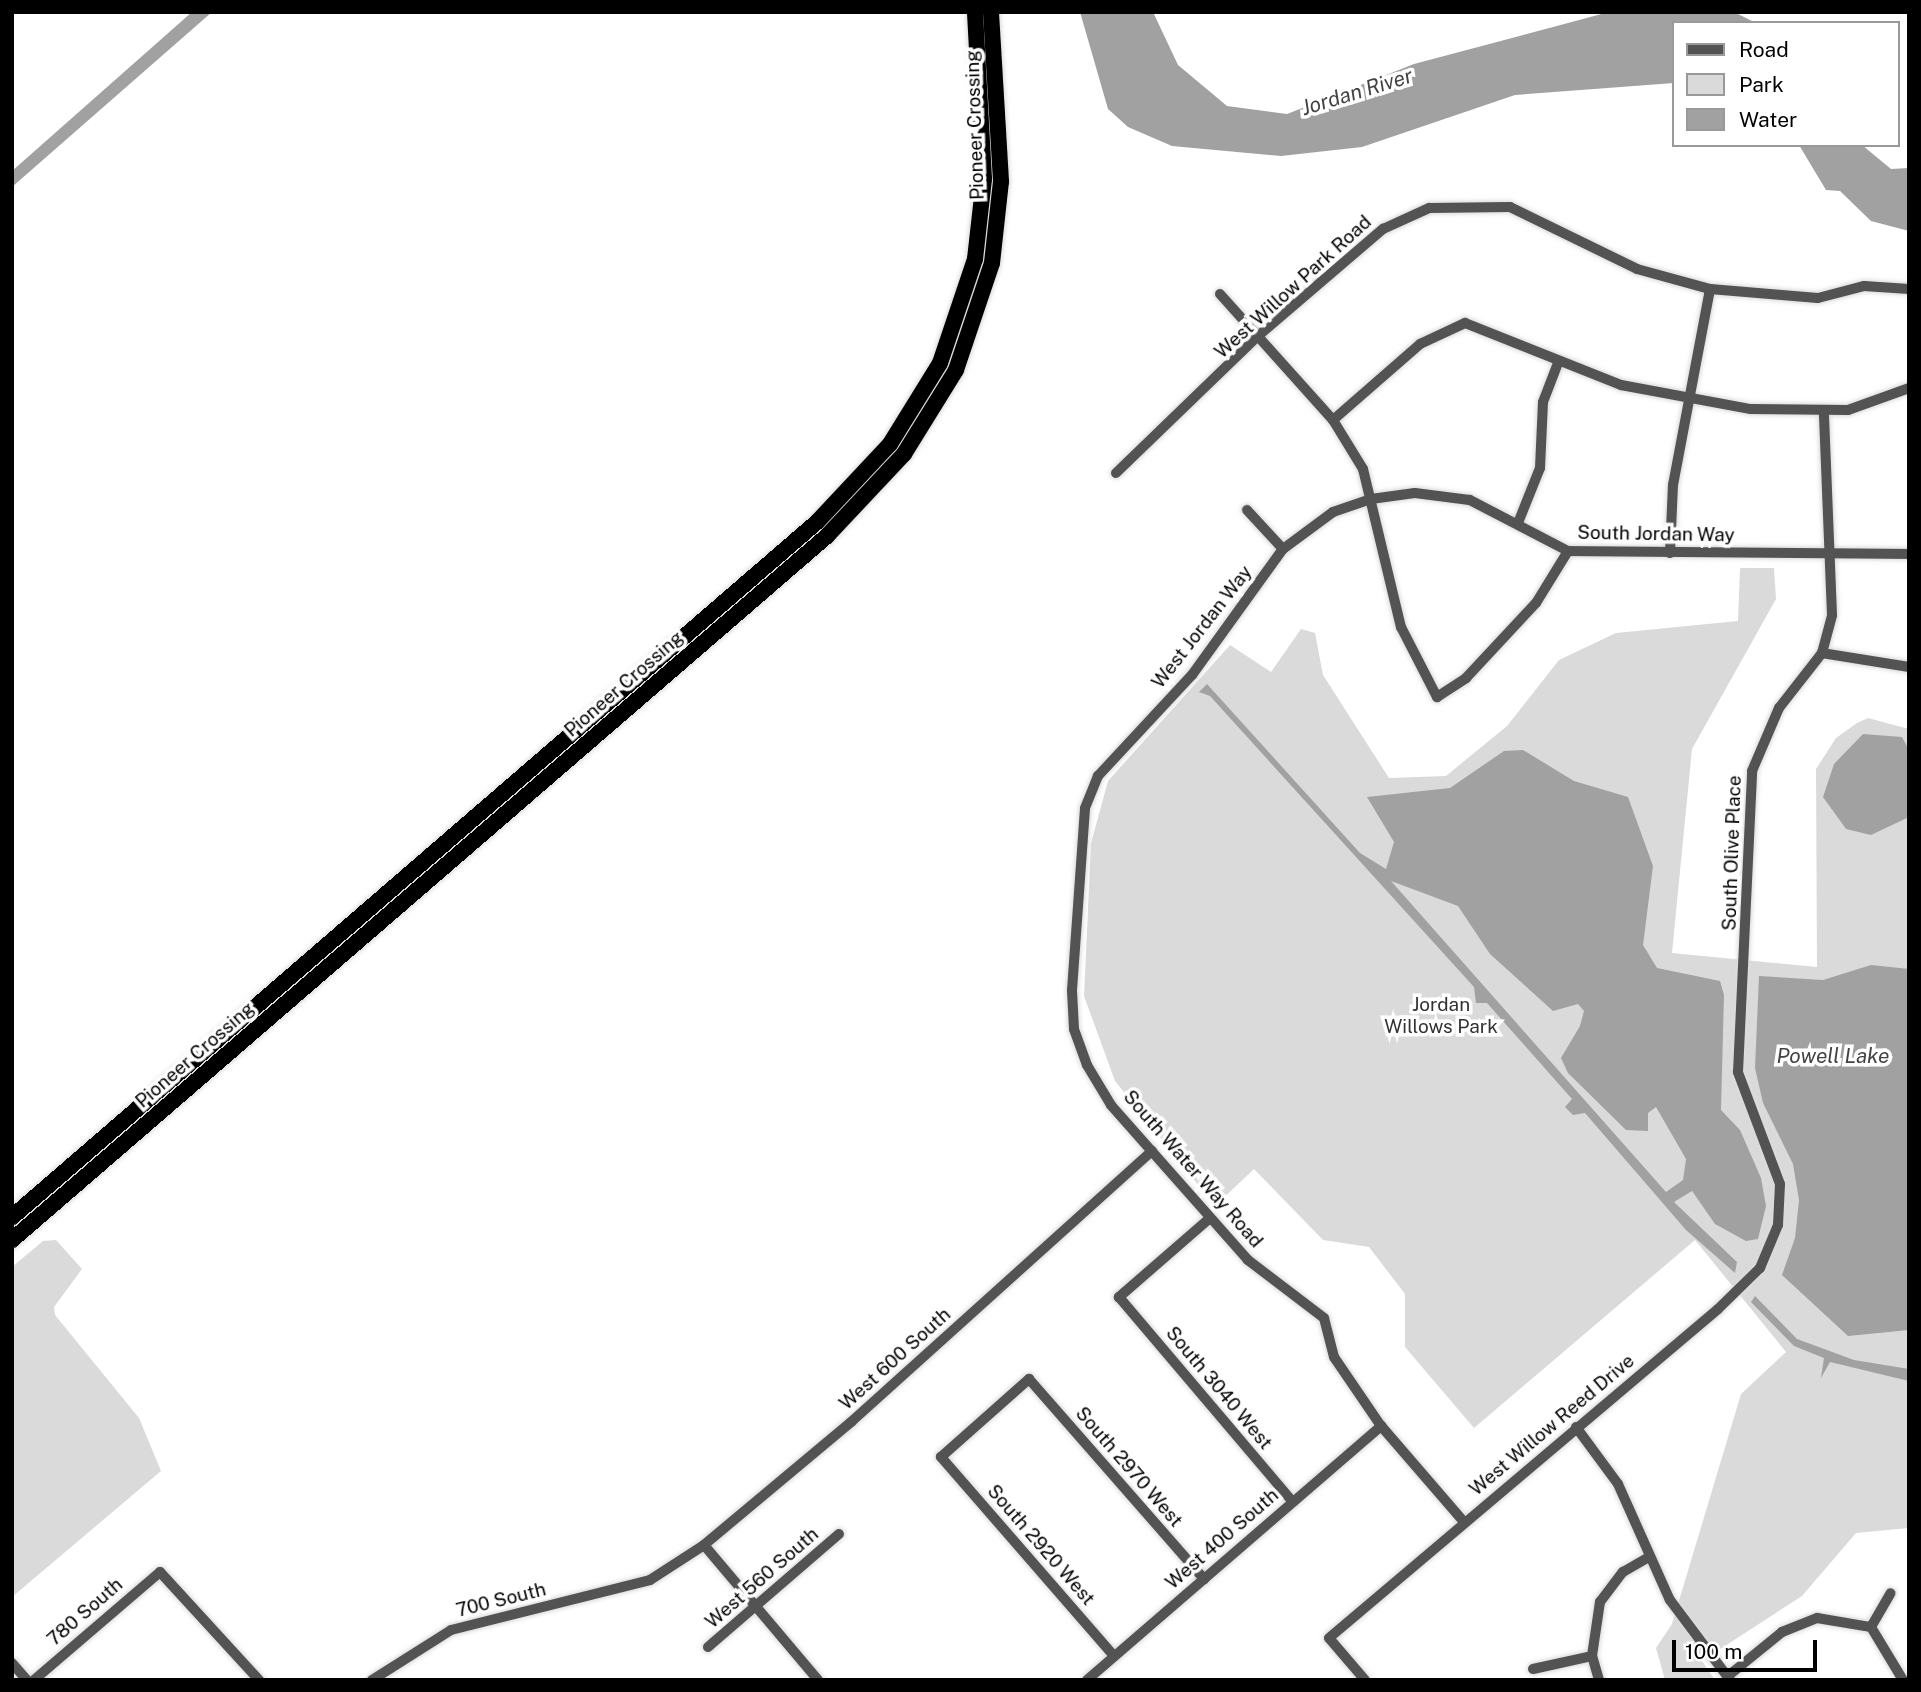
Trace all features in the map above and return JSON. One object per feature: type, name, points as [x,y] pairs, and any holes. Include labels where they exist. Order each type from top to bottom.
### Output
[{"type":"highway","name":"Pioneer Crossing","points":[[12,1217],[817,522],[890,444],[940,363],[975,259],[984,179],[975,12]]},
{"type":"highway","name":"Pioneer Crossing","points":[[12,1240],[827,536],[904,454],[956,370],[992,263],[1001,181],[991,12]]},
{"type":"street","name":"West Willow Park Road","points":[[1116,473],[1258,336],[1383,229],[1429,208],[1487,204],[1510,207],[1637,269],[1710,289],[1818,298],[1864,286],[1909,289]]},
{"type":"street","points":[[1670,553],[1673,485],[1710,289]]},
{"type":"street","points":[[1220,294],[1333,420],[1363,469],[1401,627],[1437,697],[1466,678],[1535,603],[1568,551]]},
{"type":"street","points":[[1333,420],[1436,332],[1482,325],[1558,363],[1621,385],[1751,409],[1824,412],[1909,388]]},
{"type":"street","points":[[1518,523],[1540,468],[1543,402],[1558,363]]},
{"type":"street","name":"South Olive Place","points":[[1778,1225],[1780,1184],[1738,1072],[1752,771],[1779,708],[1822,653],[1832,615],[1827,556],[1824,412]]},
{"type":"street","name":"South Jordan Way","points":[[1333,512],[1371,499],[1415,493],[1470,500],[1568,551],[1827,556],[1909,554]]},
{"type":"street","points":[[1247,510],[1283,549]]},
{"type":"street","name":"West Jordan Way","points":[[1086,808],[1098,776],[1192,675],[1283,549],[1333,512]]},
{"type":"street","points":[[1822,653],[1909,667]]},
{"type":"street","name":"South Water Way Road","points":[[1086,808],[1074,1029],[1111,1105],[1248,1260],[1324,1318],[1334,1357],[1381,1426],[1464,1522]]},
{"type":"street","name":"West 600 South","points":[[650,1580],[704,1545],[851,1422],[1152,1151]]},
{"type":"street","name":"South 3040 West","points":[[1210,1218],[1119,1297],[1292,1501]]},
{"type":"street","name":"West Willow Reed Drive","points":[[1365,1680],[1329,1638],[1760,1268],[1778,1225]]},
{"type":"street","name":"South 2970 West","points":[[942,1457],[1029,1379],[1204,1579]]},
{"type":"street","name":"West 400 South","points":[[1087,1680],[1381,1426]]},
{"type":"street","points":[[1576,1427],[1618,1484],[1647,1558],[1729,1678],[1782,1632],[1817,1618],[1841,1618],[1871,1627],[1903,1680]]},
{"type":"street","name":"South 2920 West","points":[[942,1457],[1114,1656]]},
{"type":"street","name":"West 560 South","points":[[708,1647],[839,1534]]},
{"type":"street","points":[[704,1545],[818,1680]]},
{"type":"street","points":[[1599,1680],[1592,1656],[1600,1602],[1623,1572],[1647,1558]]},
{"type":"street","name":"780 South","points":[[34,1680],[160,1572],[259,1680]]},
{"type":"street","name":"700 South","points":[[372,1680],[451,1630],[650,1580]]},
{"type":"street","points":[[1871,1627],[1891,1593]]},
{"type":"street","points":[[1533,1669],[1592,1656]]},
{"type":"street","points":[[12,1663],[27,1680]]},
{"type":"green space","name":"Jordan Willows Park","points":[[1740,568],[1774,568],[1776,599],[1692,749],[1672,953],[1817,967],[1816,769],[1836,738],[1868,718],[1909,729],[1909,1528],[1856,1533],[1802,1596],[1702,1661],[1715,1680],[1665,1680],[1656,1648],[1672,1624],[1741,1394],[1786,1352],[1695,1240],[1474,1428],[1405,1347],[1405,1294],[1369,1247],[1323,1240],[1254,1169],[1215,1206],[1115,1081],[1084,996],[1091,843],[1108,781],[1230,645],[1271,672],[1301,629],[1315,633],[1323,675],[1389,778],[1446,776],[1507,726],[1559,660],[1616,633],[1738,621]]},
{"type":"green space","points":[[56,1240],[82,1269],[54,1307],[55,1315],[139,1418],[161,1471],[12,1597],[12,1267],[43,1241]]},
{"type":"water","points":[[192,12],[212,12],[12,187],[12,171]]},
{"type":"water","name":"Jordan River","points":[[1080,12],[1153,12],[1178,65],[1227,106],[1287,114],[1414,64],[1609,12],[1734,12],[1752,21],[1672,21],[1672,83],[1515,95],[1362,147],[1281,156],[1172,146],[1128,127],[1108,109]]},
{"type":"water","points":[[1800,147],[1864,147],[1891,169],[1909,168],[1909,231],[1871,221],[1840,191],[1826,190]]},
{"type":"water","points":[[1207,684],[1360,853],[1386,869],[1394,842],[1367,797],[1450,788],[1504,751],[1523,750],[1574,781],[1628,797],[1653,866],[1643,945],[1657,968],[1720,981],[1724,995],[1721,1110],[1740,1130],[1761,1178],[1766,1206],[1758,1239],[1746,1241],[1715,1224],[1692,1191],[1674,1202],[1737,1262],[1735,1273],[1686,1230],[1585,1113],[1573,1115],[1565,1107],[1572,1099],[1487,1003],[1476,1003],[1474,987],[1210,696],[1199,692]],"holes":[[[1391,881],[1458,906],[1490,954],[1553,1011],[1578,1004],[1584,1011],[1580,1026],[1561,1058],[1568,1073],[1626,1130],[1648,1131],[1648,1113],[1656,1107],[1686,1159],[1683,1180],[1666,1192]]]},
{"type":"water","points":[[1863,734],[1902,737],[1909,750],[1909,817],[1871,835],[1846,829],[1823,797],[1834,764]]},
{"type":"water","name":"Powell Lake","points":[[1871,965],[1909,969],[1909,1330],[1848,1336],[1782,1275],[1795,1238],[1799,1200],[1793,1164],[1763,1103],[1755,1068],[1759,976],[1823,980]]},
{"type":"water","points":[[1755,1296],[1797,1339],[1854,1360],[1909,1369],[1909,1381],[1830,1362],[1821,1378],[1824,1358],[1794,1346],[1751,1302]]}]
